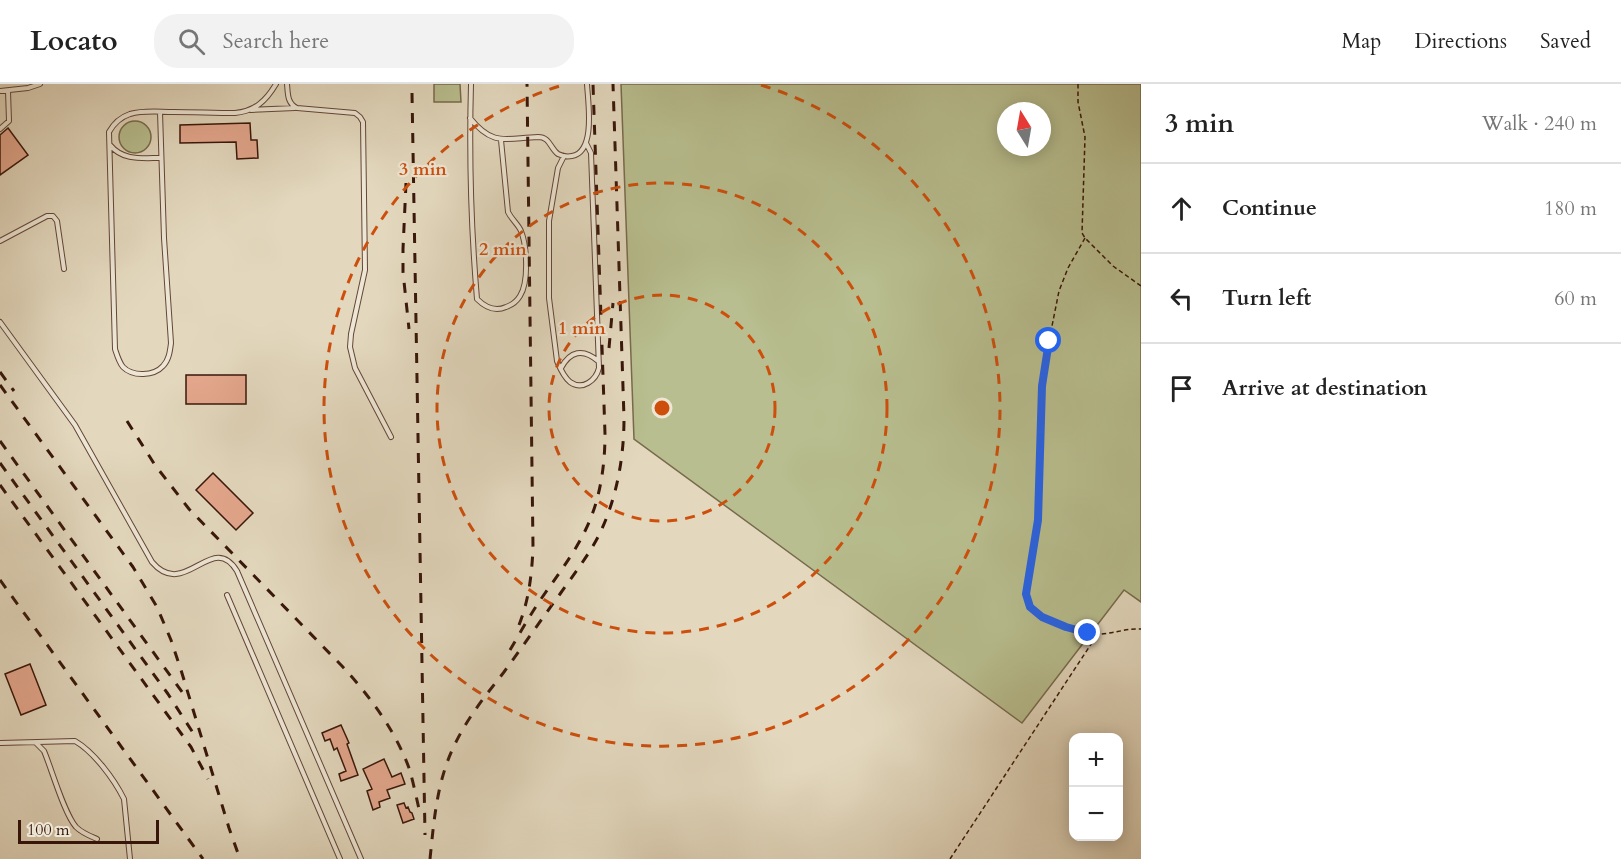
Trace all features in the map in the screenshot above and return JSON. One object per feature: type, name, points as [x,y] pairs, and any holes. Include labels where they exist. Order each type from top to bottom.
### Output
[{"type":"lane","points":[[0,91],[28,88],[40,84]]},
{"type":"lane","points":[[250,110],[269,96],[276,84]]},
{"type":"lane","points":[[287,84],[288,98],[291,105],[297,108]]},
{"type":"lane","points":[[471,84],[472,245],[477,300],[492,310],[512,305],[519,298],[523,289],[526,262],[525,246],[520,230],[508,212],[501,140]]},
{"type":"lane","points":[[470,118],[477,128],[501,140],[541,137],[548,140],[557,153],[564,156],[578,154],[583,150],[589,130],[587,84]]},
{"type":"lane","points":[[0,129],[9,121],[8,91]]},
{"type":"lane","points":[[160,112],[164,238],[171,343],[164,365],[156,372],[133,373],[124,368],[115,349],[109,145],[109,132],[112,126],[120,119],[140,112],[160,112],[235,113],[297,108],[355,113],[363,122],[365,270],[350,347],[355,368],[391,437]]},
{"type":"lane","points":[[564,156],[558,168],[549,221],[549,298],[560,369],[570,381],[582,386],[593,380],[597,374],[598,362],[591,153],[586,143]]},
{"type":"lane","points":[[109,145],[125,157],[161,158]]},
{"type":"lane","points":[[0,241],[46,216],[53,216],[57,221],[64,269]]},
{"type":"lane","points":[[0,322],[75,425],[152,562],[159,570],[167,574],[179,574],[212,558],[222,557],[231,561],[361,859]]},
{"type":"lane","points":[[560,369],[565,360],[576,353],[584,353],[598,362]]},
{"type":"lane","points":[[227,595],[340,859]]},
{"type":"lane","points":[[0,743],[75,741],[84,746],[121,791],[124,799],[130,859]]},
{"type":"lane","points":[[36,743],[44,751],[70,818],[77,828],[97,839]]},
{"type":"path","points":[[1078,84],[1078,102],[1085,137],[1082,233],[1113,266],[1141,286]]},
{"type":"path","points":[[1085,238],[1068,268],[1059,291],[1049,341],[1042,386],[1038,520],[1026,594],[1030,607],[1042,617],[1066,627],[1097,634],[1141,629]]},
{"type":"path","points":[[950,859],[1097,634]]},
{"type":"green space","points":[[434,84],[460,84],[461,102],[434,102]]},
{"type":"green space","points":[[621,84],[1141,84],[1141,602],[1124,590],[1022,723],[634,439]]},
{"type":"green space","points":[[135,121],[147,125],[151,137],[147,149],[135,153],[123,149],[119,137],[123,125]]},
{"type":"building","points":[[250,123],[251,140],[257,140],[258,158],[237,159],[236,142],[180,143],[180,125]]},
{"type":"building","points":[[8,128],[28,155],[0,175],[0,135]]},
{"type":"building","points":[[186,375],[246,375],[246,404],[186,404]]},
{"type":"building","points":[[213,473],[253,513],[236,530],[196,490]]},
{"type":"building","points":[[30,664],[46,705],[21,715],[5,674]]},
{"type":"building","points":[[341,725],[358,775],[341,781],[339,774],[346,771],[337,748],[334,750],[330,739],[325,741],[322,733]]},
{"type":"building","points":[[384,759],[392,777],[401,773],[405,784],[387,790],[390,798],[379,802],[380,807],[373,810],[367,791],[372,789],[363,769]]},
{"type":"building","points":[[404,803],[414,819],[403,823],[397,805]]},
{"type":"railway","points":[[519,625],[529,586],[533,547],[527,84]]},
{"type":"railway","points":[[510,650],[580,541],[594,510],[602,478],[605,434],[593,84]]},
{"type":"railway","points":[[430,859],[440,786],[455,744],[478,706],[591,549],[606,519],[615,491],[623,447],[624,418],[613,84]]},
{"type":"railway","points":[[412,93],[425,835]]},
{"type":"railway","points":[[406,183],[403,272],[409,329]]},
{"type":"railway","points":[[609,348],[613,303]]},
{"type":"railway","points":[[0,372],[14,391]]},
{"type":"railway","points":[[0,385],[133,567],[157,607],[181,670],[240,859]]},
{"type":"railway","points":[[127,421],[155,465],[189,509],[362,689],[389,727],[403,754],[419,809]]},
{"type":"railway","points":[[0,441],[185,696]]},
{"type":"railway","points":[[0,463],[168,694],[197,739]]},
{"type":"railway","points":[[0,485],[191,747],[208,779]]},
{"type":"railway","points":[[0,580],[203,859]]},
{"type":"route","points":[[1049,341],[1042,386],[1038,520],[1026,601],[1042,617],[1088,633]]}]
